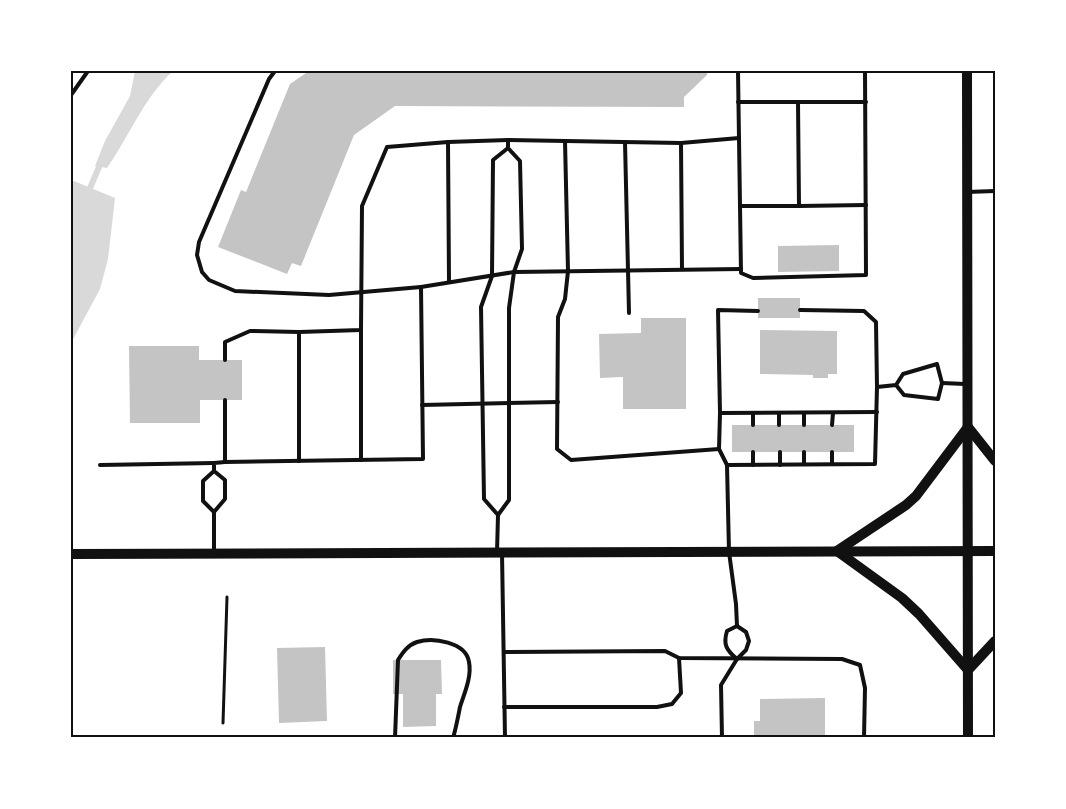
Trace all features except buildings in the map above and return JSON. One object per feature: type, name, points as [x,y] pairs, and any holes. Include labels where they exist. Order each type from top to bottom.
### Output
[{"type":"main road","points":[[967,71],[968,738]]},
{"type":"main road","points":[[968,427],[995,461]]},
{"type":"main road","points":[[837,551],[906,505],[916,496],[968,427]]},
{"type":"main road","points":[[837,551],[902,598],[919,614],[968,670]]},
{"type":"main road","points":[[71,554],[995,551]]},
{"type":"main road","points":[[968,670],[995,641]]},
{"type":"lane","points":[[71,95],[88,71]]},
{"type":"lane","points":[[274,71],[199,242],[197,256],[202,272],[209,280],[235,291],[329,295],[421,287],[514,272],[741,268]]},
{"type":"lane","points":[[738,71],[741,274],[753,278],[866,275],[865,71]]},
{"type":"lane","points":[[738,102],[866,102]]},
{"type":"lane","points":[[798,102],[799,206]]},
{"type":"lane","points":[[361,460],[362,206],[387,147],[508,140],[681,143],[739,138]]},
{"type":"lane","points":[[498,514],[509,500],[509,308],[514,272],[522,250],[520,161],[508,148],[508,140]]},
{"type":"lane","points":[[565,141],[568,271],[565,299],[558,316],[557,449],[571,460],[720,449]]},
{"type":"lane","points":[[448,142],[449,282]]},
{"type":"lane","points":[[625,142],[629,313]]},
{"type":"lane","points":[[681,143],[682,269]]},
{"type":"lane","points":[[504,738],[504,652],[498,514],[484,499],[481,307],[492,276],[493,160],[508,148]]},
{"type":"lane","points":[[967,192],[995,191]]},
{"type":"lane","points":[[740,206],[866,205]]},
{"type":"lane","points":[[100,466],[299,460],[423,459],[421,287]]},
{"type":"lane","points":[[737,626],[729,552],[727,465],[720,449],[718,310],[758,310]]},
{"type":"lane","points":[[727,465],[875,464],[877,412],[876,322],[864,311],[800,310]]},
{"type":"lane","points":[[225,360],[225,342],[250,331],[361,330]]},
{"type":"lane","points":[[299,332],[299,460]]},
{"type":"lane","points":[[877,387],[896,385],[904,374],[936,364],[942,382],[938,399],[904,395],[896,385]]},
{"type":"lane","points":[[942,382],[968,384]]},
{"type":"lane","points":[[225,400],[225,462]]},
{"type":"lane","points":[[422,406],[558,402]]},
{"type":"lane","points":[[779,412],[779,425]]},
{"type":"lane","points":[[804,412],[804,425]]},
{"type":"lane","points":[[832,412],[832,424]]},
{"type":"lane","points":[[720,413],[877,412]]},
{"type":"lane","points":[[753,413],[753,425]]},
{"type":"lane","points":[[753,452],[753,465]]},
{"type":"lane","points":[[780,452],[780,465]]},
{"type":"lane","points":[[804,452],[804,464]]},
{"type":"lane","points":[[832,452],[832,464]]},
{"type":"lane","points":[[214,463],[214,472]]},
{"type":"lane","points":[[214,472],[203,481],[203,501],[214,512]]},
{"type":"lane","points":[[214,472],[225,480],[225,499],[214,512],[214,554]]},
{"type":"lane","points":[[737,626],[726,631],[724,639],[727,651],[737,659]]},
{"type":"lane","points":[[722,738],[722,685],[737,659],[746,650],[749,641],[746,632],[737,626]]},
{"type":"lane","points":[[395,738],[398,660],[404,650],[416,642],[431,640],[446,642],[462,648],[469,661],[468,678],[454,738]]},
{"type":"lane","points":[[504,652],[664,651],[679,658],[842,659],[860,665],[865,688],[864,738]]},
{"type":"lane","points":[[504,707],[657,707],[672,704],[680,693],[679,658]]},
{"type":"path","points":[[224,723],[227,597]]},
{"type":"shaded area","points":[[135,71],[173,71],[153,93],[107,168],[95,166],[105,141],[130,96]]},
{"type":"shaded area","points":[[74,181],[115,198],[108,259],[100,289],[71,343],[71,183]]},
{"type":"waterway","points":[[90,188],[99,167]]}]
